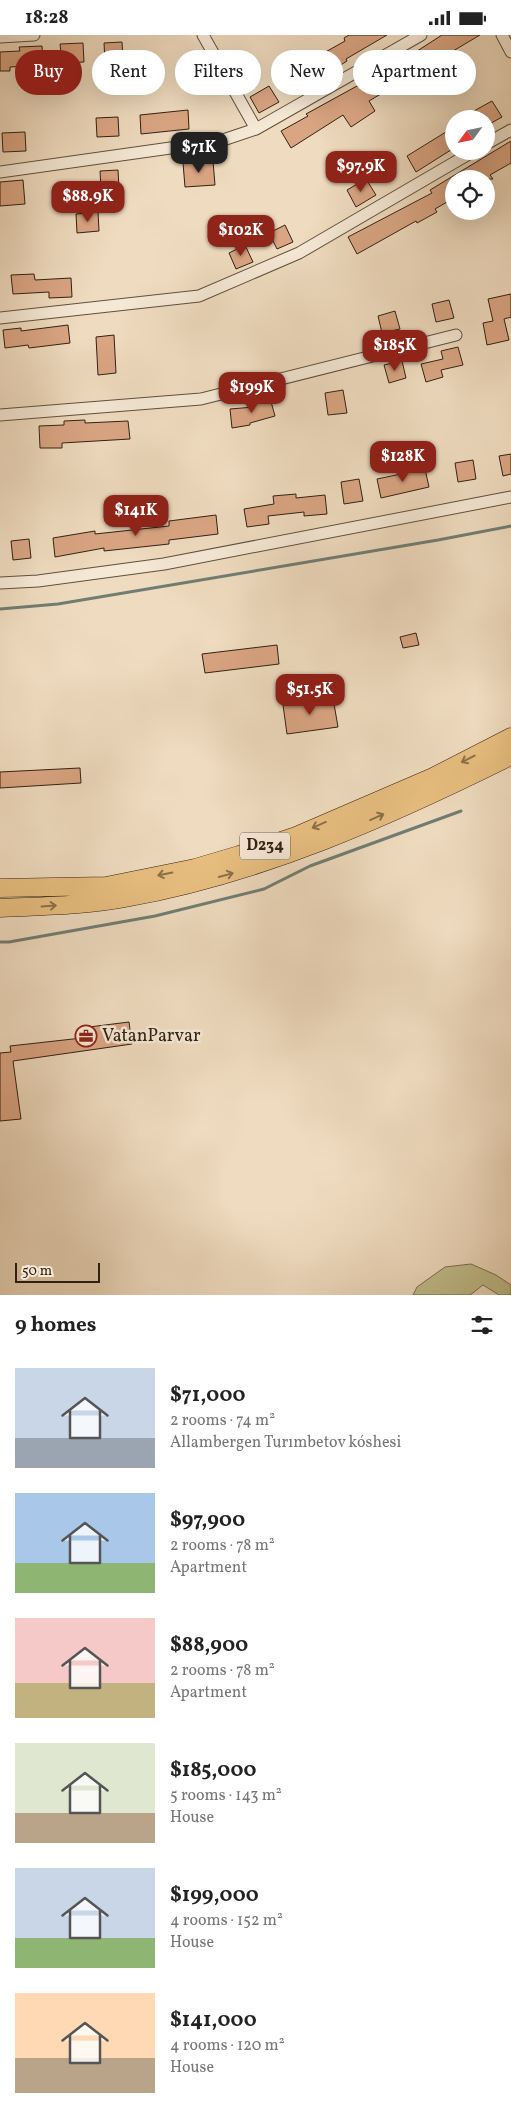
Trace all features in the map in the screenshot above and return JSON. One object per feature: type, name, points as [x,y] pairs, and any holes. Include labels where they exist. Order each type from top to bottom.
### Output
[{"type":"main road","name":"D234","points":[[0,888],[106,886],[195,868],[239,855],[296,836],[433,777],[511,737]]},
{"type":"main road","name":"D234","points":[[0,908],[95,903],[124,899],[183,887],[236,872],[301,850],[511,755]]},
{"type":"street","points":[[0,37],[34,35]]},
{"type":"street","points":[[203,35],[256,129]]},
{"type":"street","points":[[0,172],[220,141],[256,129],[420,35]]},
{"type":"street","points":[[502,35],[511,53]]},
{"type":"street","points":[[495,139],[511,130]]},
{"type":"street","points":[[0,318],[199,296],[299,253],[459,160]]},
{"type":"street","points":[[0,415],[201,399],[456,335]]},
{"type":"street","points":[[0,583],[38,581],[164,564],[511,497]]},
{"type":"shaded area","points":[[471,1264],[496,1275],[511,1285],[511,1295],[499,1295],[483,1285],[470,1295],[413,1295],[417,1287],[445,1267]]},
{"type":"building","points":[[349,35],[387,35],[361,50],[353,50],[353,55],[343,64],[343,50],[329,50],[345,41],[344,38]]},
{"type":"building","points":[[442,35],[480,35],[455,50],[419,50]]},
{"type":"building","points":[[122,42],[122,50],[104,50],[104,43]]},
{"type":"building","points":[[83,43],[84,62],[82,62],[82,50],[61,50],[60,44]]},
{"type":"building","points":[[42,46],[42,50],[20,50],[19,47]]},
{"type":"building","points":[[15,51],[15,67],[10,67],[10,71],[0,71],[0,52]]},
{"type":"building","points":[[269,86],[271,95],[275,95],[279,102],[259,113],[250,97],[261,95],[261,91]]},
{"type":"building","points":[[353,88],[353,95],[379,95],[369,101],[375,111],[351,127],[343,115],[291,148],[281,131],[308,116],[306,114]]},
{"type":"building","points":[[492,101],[502,117],[495,121],[495,110],[476,110]]},
{"type":"building","points":[[188,110],[189,129],[141,134],[140,115]]},
{"type":"building","points":[[118,117],[119,136],[97,137],[96,118]]},
{"type":"building","points":[[25,132],[26,151],[3,152],[2,133]]},
{"type":"building","points":[[445,133],[445,154],[416,172],[407,156]]},
{"type":"building","points":[[511,141],[511,163],[495,172],[495,170],[463,170],[480,160],[495,160],[495,151]]},
{"type":"building","points":[[213,161],[215,185],[185,187],[183,163]]},
{"type":"building","points":[[118,170],[119,188],[101,189],[100,171]]},
{"type":"building","points":[[366,179],[376,195],[356,207],[347,190]]},
{"type":"building","points":[[23,180],[25,204],[0,206],[0,182]]},
{"type":"building","points":[[445,181],[445,203],[435,209],[437,212],[417,223],[416,221],[357,254],[348,237],[432,193],[430,190]]},
{"type":"building","points":[[98,212],[99,231],[77,233],[76,214]]},
{"type":"building","points":[[285,225],[293,242],[277,249],[269,233]]},
{"type":"building","points":[[245,245],[253,262],[236,269],[229,253]]},
{"type":"building","points":[[34,274],[35,280],[71,278],[72,297],[49,298],[49,292],[13,294],[11,275]]},
{"type":"building","points":[[511,294],[511,317],[504,319],[509,340],[487,345],[483,323],[493,321],[488,299]]},
{"type":"building","points":[[449,300],[454,318],[436,322],[432,304]]},
{"type":"building","points":[[395,311],[400,329],[382,333],[378,316]]},
{"type":"building","points":[[68,325],[70,343],[29,348],[28,345],[5,348],[3,330],[21,328],[21,331]]},
{"type":"building","points":[[114,335],[116,373],[98,375],[96,337]]},
{"type":"building","points":[[458,347],[463,365],[441,370],[443,377],[426,382],[421,364],[443,359],[441,351]]},
{"type":"building","points":[[402,361],[406,378],[389,383],[384,365]]},
{"type":"building","points":[[343,390],[347,413],[328,415],[325,393]]},
{"type":"building","points":[[270,398],[275,416],[250,423],[250,425],[232,428],[230,409],[254,407],[253,403]]},
{"type":"building","points":[[85,420],[85,423],[128,421],[130,439],[62,443],[62,448],[40,448],[39,426],[64,425],[64,421]]},
{"type":"building","points":[[511,454],[511,474],[503,476],[499,456]]},
{"type":"building","points":[[473,460],[476,479],[458,482],[455,463]]},
{"type":"building","points":[[425,469],[429,487],[381,498],[377,479]]},
{"type":"building","points":[[359,479],[363,501],[344,504],[341,482]]},
{"type":"building","points":[[296,494],[296,498],[325,495],[327,514],[304,516],[304,512],[268,516],[269,524],[247,527],[244,509],[274,504],[273,496]]},
{"type":"building","points":[[216,515],[218,534],[169,540],[169,544],[104,551],[104,548],[55,557],[53,538],[95,531],[95,534],[169,526],[169,521]]},
{"type":"building","points":[[29,539],[31,558],[13,560],[11,541]]},
{"type":"building","points":[[416,633],[419,645],[403,648],[400,637]]},
{"type":"building","points":[[277,645],[279,664],[205,673],[202,654]]},
{"type":"building","points":[[333,698],[338,727],[287,734],[283,705]]},
{"type":"building","points":[[80,768],[81,783],[0,788],[0,772]]},
{"type":"building","points":[[129,1022],[132,1044],[13,1061],[21,1119],[0,1121],[0,1053],[11,1052],[10,1046],[82,1038],[81,1028]]},
{"type":"waterway","points":[[0,609],[58,604],[511,526]]},
{"type":"waterway","points":[[0,942],[155,916],[264,889],[310,866],[461,811]]},
{"type":"place","name":"VatanParvar","points":[[86,1036]]}]
